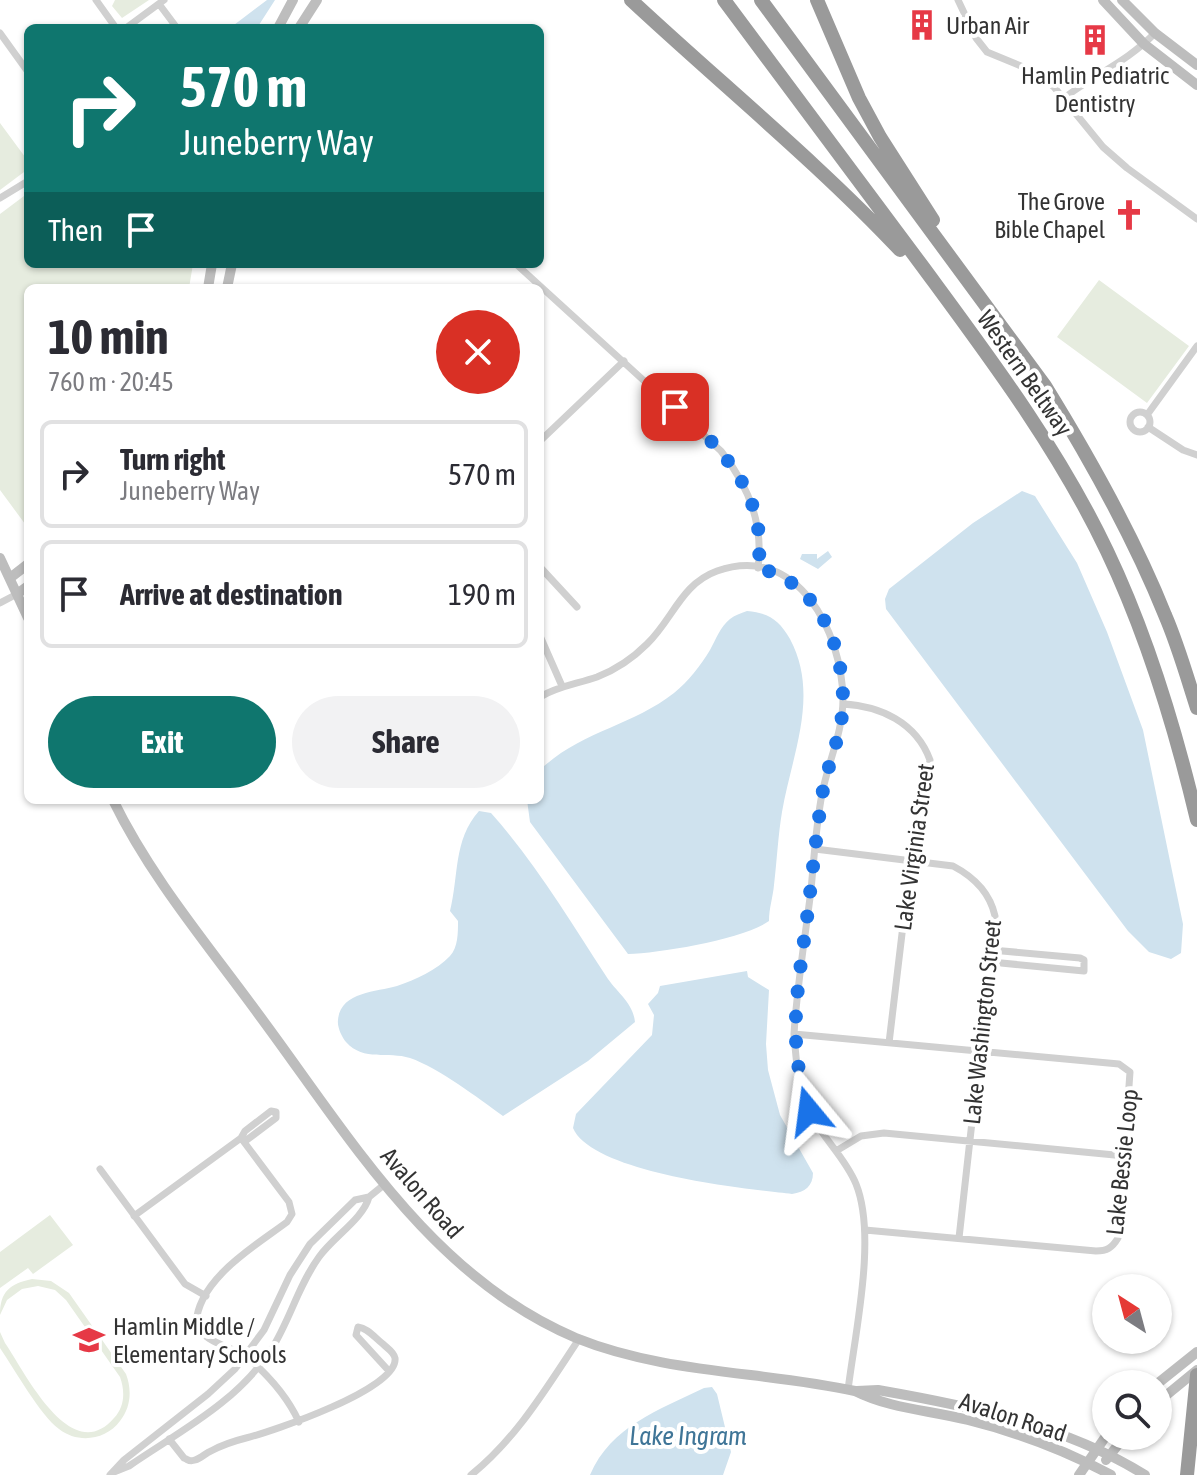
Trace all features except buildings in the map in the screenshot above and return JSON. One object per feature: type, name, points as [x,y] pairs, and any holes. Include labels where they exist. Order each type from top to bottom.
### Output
[{"type":"highway","points":[[631,0],[860,208],[966,326]]},
{"type":"highway","name":"Western Beltway","points":[[724,0],[966,326],[1048,443],[1107,551],[1140,626],[1168,706],[1197,820]]},
{"type":"highway","name":"Western Beltway","points":[[761,0],[1045,386],[1132,542],[1166,616],[1197,708]]},
{"type":"highway","points":[[817,0],[859,98],[967,279]]},
{"type":"highway","points":[[1187,1474],[1196,1379]]},
{"type":"main road","points":[[280,24],[293,0]]},
{"type":"main road","points":[[302,24],[317,0]]},
{"type":"main road","points":[[1103,0],[1144,44],[1197,85]]},
{"type":"main road","points":[[1122,0],[1155,33],[1197,65]]},
{"type":"main road","points":[[0,558],[5,581],[17,594],[24,609]]},
{"type":"main road","points":[[5,581],[24,567]]},
{"type":"main road","points":[[17,594],[24,589]]},
{"type":"main road","name":"Avalon Road","points":[[115,804],[158,877],[385,1184],[431,1239],[469,1274],[513,1304],[579,1339],[637,1358],[852,1391],[878,1390],[979,1409],[1092,1449]]},
{"type":"main road","points":[[1172,1372],[1197,1352]]},
{"type":"main road","points":[[1172,1394],[1196,1379]]},
{"type":"main road","name":"Avalon Road","points":[[852,1391],[877,1402],[967,1420],[1048,1446],[1087,1463],[1098,1472],[1111,1475]]},
{"type":"main road","points":[[1079,1475],[1096,1450]]},
{"type":"main road","name":"Avalon Road","points":[[1096,1450],[1145,1475]]},
{"type":"main road","points":[[1098,1472],[1114,1450]]},
{"type":"street","points":[[96,0],[113,24]]},
{"type":"street","points":[[958,0],[976,38],[987,52],[1038,73],[1064,98],[1103,147],[1197,219]]},
{"type":"street","points":[[132,24],[162,2],[175,24]]},
{"type":"street","points":[[0,33],[24,66]]},
{"type":"street","points":[[1064,98],[1144,44],[1155,33]]},
{"type":"street","points":[[0,198],[24,183]]},
{"type":"street","points":[[520,268],[538,284]]},
{"type":"street","points":[[544,289],[710,439],[734,468],[756,518],[760,539],[758,568]]},
{"type":"street","points":[[1148,427],[1147,415],[1197,346]]},
{"type":"street","points":[[544,437],[624,361]]},
{"type":"street","points":[[1147,415],[1135,412],[1130,424],[1133,430],[1140,432],[1148,427]]},
{"type":"street","points":[[1148,427],[1183,450],[1197,455]]},
{"type":"street","points":[[544,695],[562,686],[600,675],[631,658],[655,636],[682,596],[700,579],[727,568],[758,568],[781,575],[798,586],[826,621],[837,651],[843,704],[822,793],[794,1034],[797,1070],[809,1111],[856,1183],[864,1207],[866,1243],[852,1391]]},
{"type":"street","points":[[544,571],[577,607]]},
{"type":"street","points":[[0,603],[17,594]]},
{"type":"street","points":[[544,645],[562,686]]},
{"type":"street","name":"Lake Virginia Street","points":[[843,704],[866,706],[891,716],[908,728],[928,754],[930,766],[920,802],[911,860],[889,1043]]},
{"type":"street","name":"Lake Washington Street","points":[[815,849],[953,866],[973,878],[993,905],[995,916],[982,1051],[959,1238]]},
{"type":"street","points":[[991,962],[1084,971],[1084,960],[1080,958],[992,950]]},
{"type":"street","name":"Lake Bessie Loop","points":[[794,1034],[1119,1064],[1130,1072],[1118,1238],[1105,1251],[865,1230]]},
{"type":"street","points":[[134,1216],[276,1118],[277,1113],[271,1111],[245,1131],[242,1140]]},
{"type":"street","points":[[836,1151],[870,1133],[1125,1156]]},
{"type":"street","points":[[242,1140],[289,1202],[292,1214],[287,1222],[223,1269],[197,1316],[197,1328],[246,1357],[289,1401],[299,1422]]},
{"type":"street","points":[[100,1169],[185,1284],[206,1296]]},
{"type":"street","points":[[111,1474],[124,1460],[221,1384],[246,1357],[264,1330],[290,1275],[310,1244],[355,1200],[369,1197],[385,1184]]},
{"type":"street","points":[[111,1474],[127,1468],[221,1405],[257,1368],[284,1327],[312,1267],[330,1242],[364,1211],[369,1197]]},
{"type":"street","points":[[169,1439],[184,1458],[192,1461],[226,1444],[299,1422],[358,1394],[388,1370],[395,1362],[393,1354],[364,1328],[357,1328],[357,1336],[388,1370]]},
{"type":"street","points":[[471,1475],[527,1418],[579,1339]]},
{"type":"shaded area","points":[[115,0],[149,0],[122,18],[112,6]]},
{"type":"shaded area","points":[[0,123],[24,156],[24,172],[0,190]]},
{"type":"shaded area","points":[[24,196],[24,268],[192,268],[190,284],[24,284],[24,523],[0,490],[0,214]]},
{"type":"shaded area","points":[[1099,280],[1189,346],[1147,403],[1057,337]]},
{"type":"shaded area","points":[[50,1215],[73,1245],[33,1274],[28,1268],[0,1288],[0,1252]]},
{"type":"shaded area","points":[[32,1279],[51,1281],[69,1293],[126,1374],[130,1392],[124,1416],[100,1436],[75,1437],[59,1429],[36,1403],[0,1348],[0,1332],[37,1393],[66,1424],[82,1431],[98,1430],[114,1418],[120,1408],[123,1393],[120,1377],[66,1300],[55,1290],[38,1286],[22,1289],[7,1300],[0,1315],[4,1294],[18,1283]]},
{"type":"water","points":[[267,0],[275,0],[260,24],[235,24]]},
{"type":"water","points":[[1022,491],[1035,496],[1077,563],[1107,632],[1143,730],[1183,924],[1181,953],[1171,959],[1149,952],[1128,931],[886,609],[885,599],[889,589],[973,523]]},
{"type":"water","points":[[828,551],[832,557],[818,569],[800,559],[802,554],[817,554],[817,559]]},
{"type":"water","points":[[747,611],[761,614],[782,627],[799,660],[803,682],[801,725],[782,812],[769,921],[722,939],[628,954],[530,822],[528,804],[544,804],[544,767],[555,757],[641,714],[679,689],[703,662],[721,629],[734,616]]},
{"type":"water","points":[[479,811],[491,813],[522,851],[606,976],[628,1003],[635,1022],[588,1061],[503,1116],[458,1084],[410,1058],[360,1052],[346,1042],[338,1023],[340,1011],[352,999],[418,978],[439,966],[453,952],[458,921],[450,911],[458,859],[465,834]]},
{"type":"water","points":[[747,971],[748,977],[769,990],[768,1070],[780,1115],[813,1173],[807,1188],[792,1194],[672,1176],[609,1157],[586,1144],[573,1128],[576,1114],[652,1035],[654,1015],[648,1004],[660,986]]},
{"type":"water","name":"Lake Ingram","points":[[712,1387],[717,1394],[731,1452],[723,1475],[590,1475],[610,1444],[638,1421],[704,1388]]},
{"type":"place","name":"Urban Air","points":[[922,25]]},
{"type":"place","name":"Hamlin Pediatric Dentistry","points":[[1095,40]]},
{"type":"place","name":"The Grove Bible Chapel","points":[[1129,215]]},
{"type":"place","name":"Hamlin Middle / Elementary Schools","points":[[89,1340]]},
{"type":"route","points":[[675,407],[716,444],[743,482],[759,533],[758,568],[781,575],[798,586],[826,621],[837,651],[843,702],[841,720],[822,793],[794,1034],[797,1070],[809,1111]]}]
